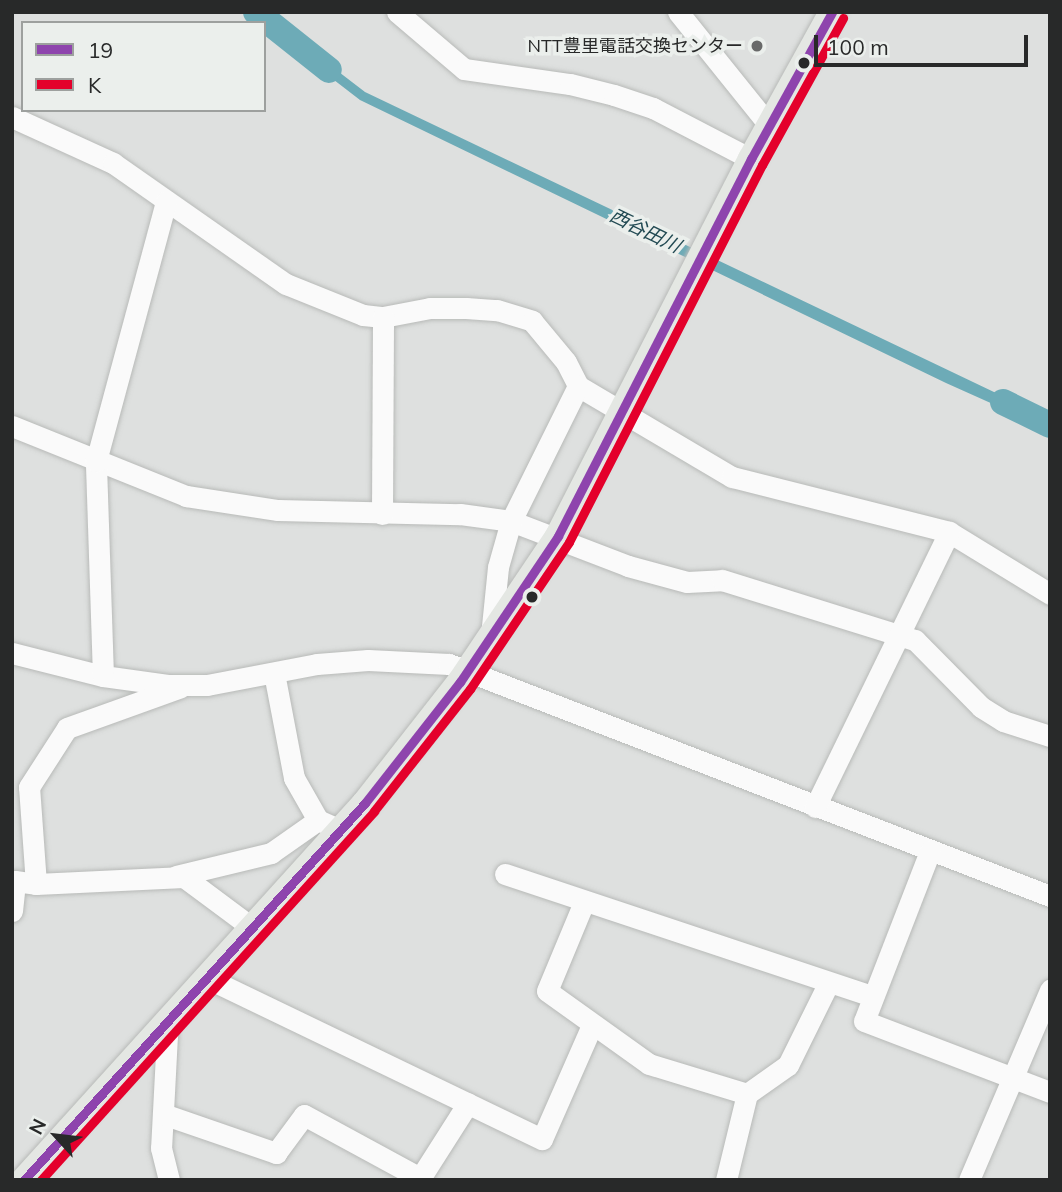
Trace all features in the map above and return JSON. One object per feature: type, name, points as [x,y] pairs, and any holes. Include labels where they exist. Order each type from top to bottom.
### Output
[{"type":"main road","points":[[24,1180],[251,927],[329,825],[408,752],[468,671],[558,536],[751,159],[832,12]]},
{"type":"street","points":[[397,12],[464,69],[570,84],[614,95],[653,108],[751,159]]},
{"type":"street","points":[[678,12],[769,125]]},
{"type":"street","points":[[12,117],[113,163],[286,285],[363,315],[383,317],[430,308],[466,308],[497,310],[531,321],[566,362],[578,386],[732,477],[949,533],[1050,594]]},
{"type":"street","points":[[103,676],[96,461],[166,201]]},
{"type":"street","points":[[382,514],[383,317]]},
{"type":"street","points":[[491,636],[498,567],[511,521],[578,386]]},
{"type":"street","points":[[12,425],[186,496],[225,504],[382,514],[460,514],[511,521],[558,536],[628,566],[687,582],[722,580],[915,640],[982,707],[1003,721],[1050,736]]},
{"type":"street","points":[[815,807],[949,533]]},
{"type":"street","points":[[12,653],[103,676],[182,685],[392,659],[437,661],[1050,896]]},
{"type":"street","points":[[12,911],[15,881],[36,884],[175,876],[271,853],[329,825],[294,778],[274,673]]},
{"type":"street","points":[[36,884],[26,802],[29,787],[67,728],[177,691],[182,685]]},
{"type":"street","points":[[930,852],[864,1021],[1050,1092]]},
{"type":"street","points":[[505,874],[828,984],[872,996]]},
{"type":"street","points":[[175,876],[200,885],[251,927]]},
{"type":"street","points":[[584,902],[547,991],[649,1064],[747,1094]]},
{"type":"street","points":[[205,977],[542,1139],[592,1025]]},
{"type":"street","points":[[726,1180],[747,1094],[788,1065],[828,984]]},
{"type":"street","points":[[969,1180],[1050,990]]},
{"type":"street","points":[[159,1028],[167,1035],[161,1148],[169,1180]]},
{"type":"street","points":[[163,1114],[276,1153],[304,1115],[419,1179],[468,1103]]},
{"type":"water","points":[[305,46],[365,92],[1036,412],[1031,421],[946,383],[360,100],[299,53]]},
{"type":"waterway","name":"西谷田川","points":[[256,12],[329,70]]},
{"type":"waterway","name":"西谷田川","points":[[1003,402],[1050,425]]},
{"type":"transit line","name":"19","points":[[24,1180],[365,803],[460,682],[558,536],[751,159],[832,12]]},
{"type":"transit line","name":"K","points":[[41,1180],[374,811],[470,689],[569,542],[762,165],[843,18]]},
{"type":"place","name":"NTT豊里電話交換センター","points":[[757,46]]}]
